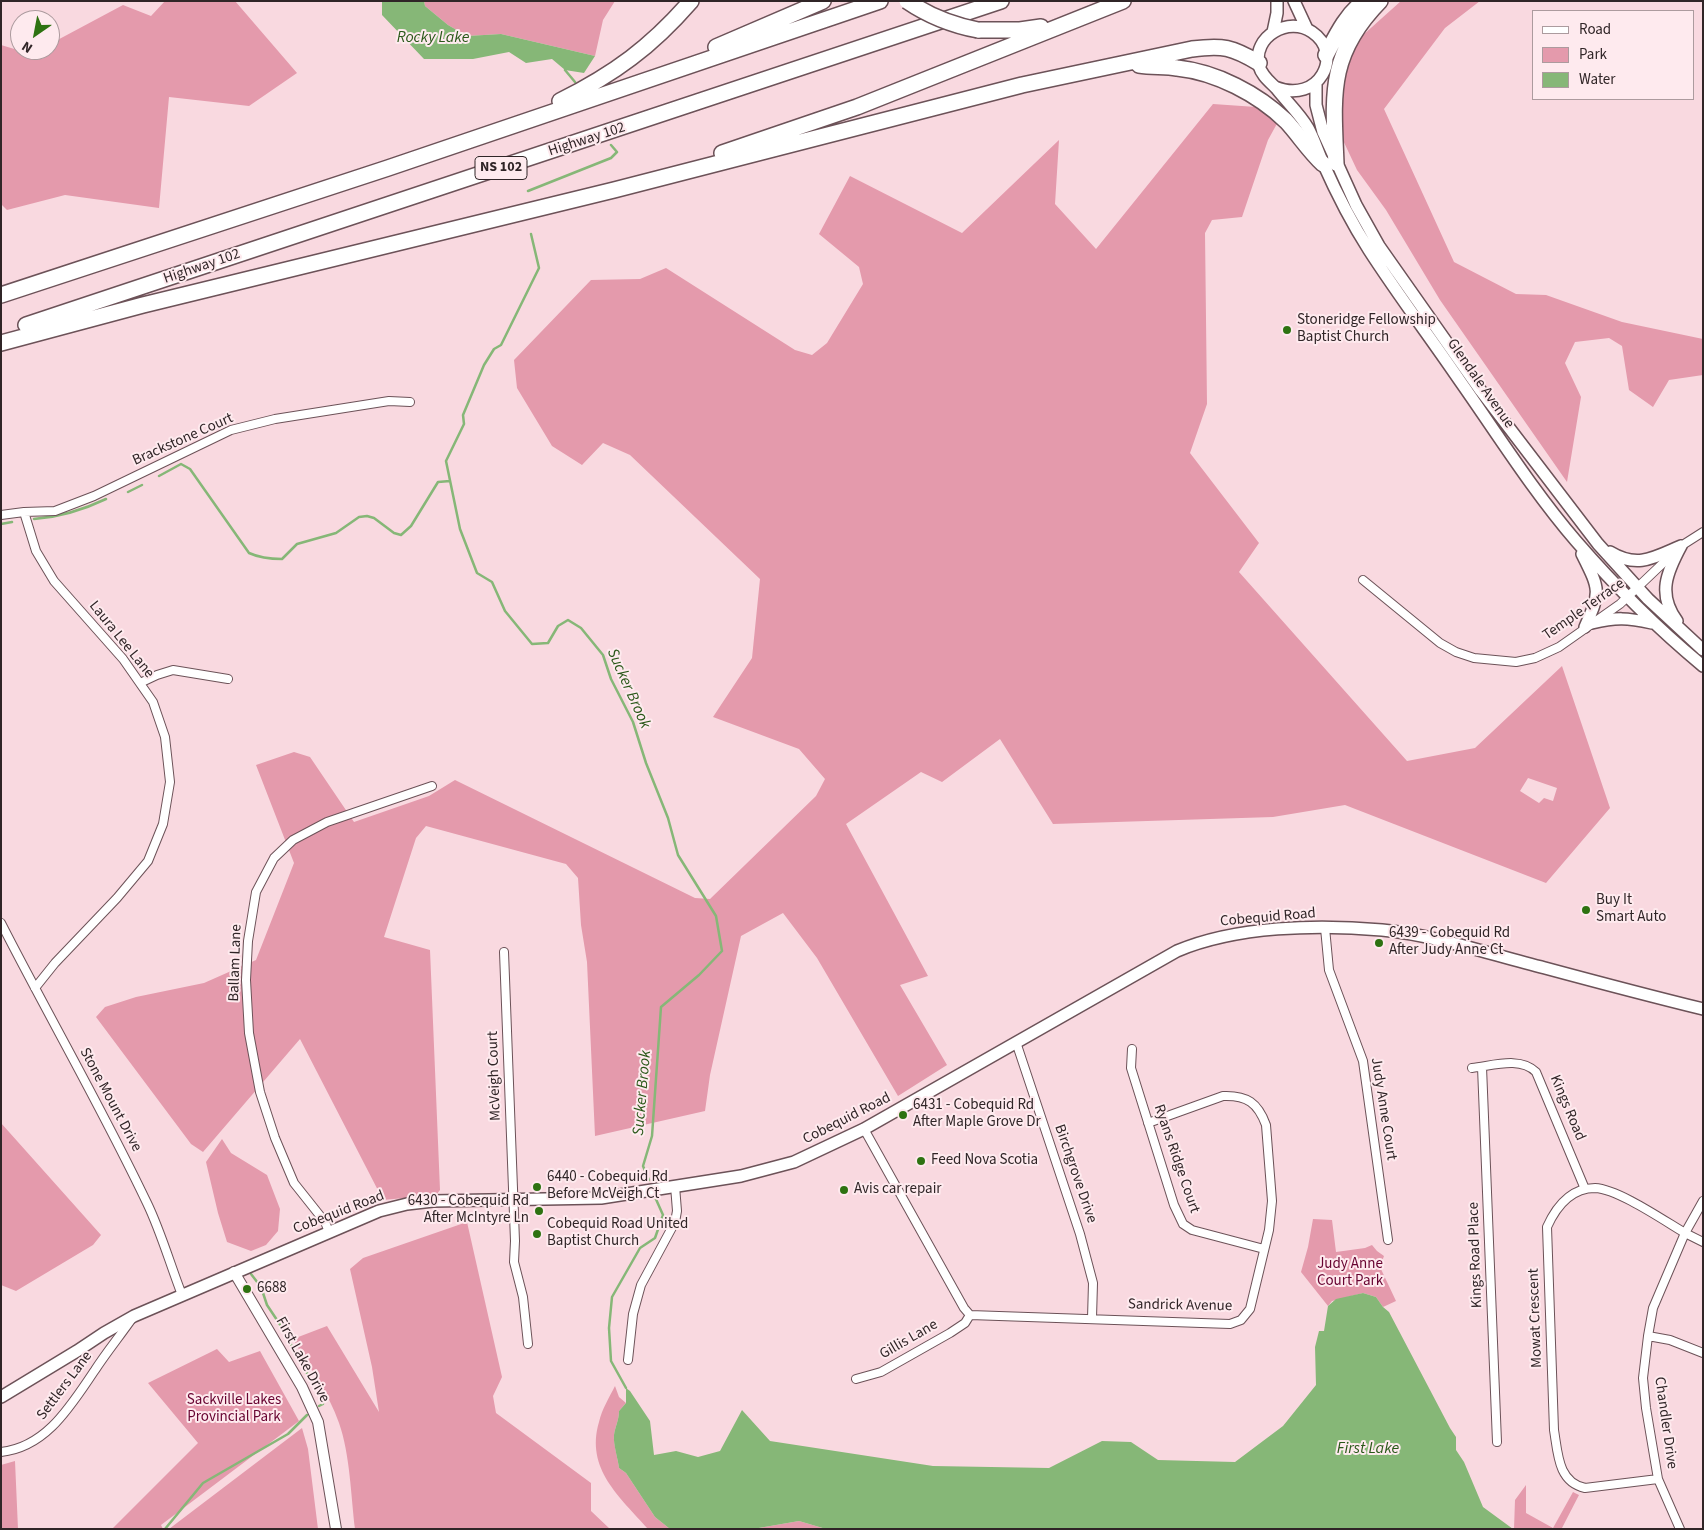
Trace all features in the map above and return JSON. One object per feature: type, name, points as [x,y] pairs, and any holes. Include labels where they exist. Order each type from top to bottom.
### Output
[{"type":"highway","points":[[520,122],[599,80],[630,60],[668,27],[691,1]]},
{"type":"highway","points":[[625,88],[823,1]]},
{"type":"highway","name":"NS 102","points":[[1,295],[388,168],[880,1]]},
{"type":"highway","points":[[907,1],[927,14],[945,22],[978,30],[1020,30],[1040,27],[1105,8]]},
{"type":"highway","name":"Highway 102","points":[[1,334],[1001,1]]},
{"type":"highway","points":[[614,190],[857,107],[1123,1]]},
{"type":"highway","points":[[1326,55],[1340,28],[1354,9],[1364,1]]},
{"type":"highway","points":[[1125,63],[1179,68],[1205,74],[1233,85],[1261,101],[1297,133],[1308,150],[1330,164],[1335,87],[1343,52],[1356,28],[1380,1]]},
{"type":"highway","points":[[1,343],[143,305],[614,190],[1022,86],[1125,63],[1214,46],[1229,48],[1258,63]]},
{"type":"main road","points":[[1273,32],[1277,13],[1277,1]]},
{"type":"main road","points":[[1294,1],[1307,29]]},
{"type":"main road","points":[[1258,63],[1265,39],[1283,27],[1294,25],[1314,33],[1321,41],[1326,55]]},
{"type":"main road","name":"Glendale Avenue","points":[[1326,55],[1323,74],[1316,83],[1316,105],[1330,164],[1368,249],[1529,481],[1574,540],[1653,623],[1703,666]]},
{"type":"main road","name":"Glendale Avenue","points":[[1258,63],[1267,80],[1275,87],[1308,128],[1379,246],[1481,391],[1598,544],[1638,588],[1703,650]]},
{"type":"main road","points":[[1275,87],[1285,92],[1296,92],[1307,89],[1316,83]]},
{"type":"main road","points":[[1574,540],[1594,579],[1597,593],[1589,625]]},
{"type":"main road","points":[[1598,544],[1622,559],[1639,562],[1682,546]]},
{"type":"main road","points":[[1682,546],[1669,568],[1666,588],[1667,604],[1686,633]]},
{"type":"main road","points":[[1589,625],[1613,618],[1630,618],[1653,623]]},
{"type":"main road","name":"Cobequid Road","points":[[1,1397],[134,1316],[379,1211],[407,1204],[433,1201],[601,1198],[750,1174],[794,1162],[864,1129],[1177,951],[1200,942],[1254,932],[1325,928],[1383,930],[1444,941],[1703,1009]]},
{"type":"street","name":"Brackstone Court","points":[[1,516],[24,512],[55,511],[94,496],[231,430],[276,419],[389,402],[410,402]]},
{"type":"street","name":"Laura Lee Lane","points":[[24,512],[36,551],[54,581],[123,659],[153,702],[165,737],[170,782],[163,824],[148,861],[117,898],[55,963],[35,988]]},
{"type":"street","name":"Temple Terrace","points":[[1363,580],[1440,643],[1456,652],[1474,658],[1516,662],[1535,658],[1559,647],[1628,598],[1682,546],[1703,532]]},
{"type":"street","points":[[140,683],[157,674],[173,670],[228,679]]},
{"type":"street","name":"Ballam Lane","points":[[329,1232],[325,1222],[294,1183],[275,1138],[260,1092],[248,1033],[246,980],[248,941],[256,892],[274,858],[293,840],[327,822],[432,786]]},
{"type":"street","name":"Stone Mount Drive","points":[[1,923],[103,1116],[147,1204],[166,1249],[182,1295]]},
{"type":"street","name":"Judy Anne Court","points":[[1325,928],[1329,970],[1363,1060],[1388,1240]]},
{"type":"street","name":"McVeigh Court","points":[[504,952],[514,1200],[515,1242],[513,1254],[523,1297],[528,1344]]},
{"type":"street","name":"Birchgrove Drive","points":[[1016,1042],[1080,1234],[1093,1283],[1092,1318]]},
{"type":"street","name":"Ryans Ridge Court","points":[[1132,1049],[1130,1068],[1174,1206],[1183,1224],[1192,1230],[1264,1249]]},
{"type":"street","name":"Kings Road","points":[[1472,1068],[1522,1064],[1536,1072],[1586,1189]]},
{"type":"street","name":"Kings Road Place","points":[[1482,1067],[1497,1442]]},
{"type":"street","name":"Sandrick Avenue","points":[[970,1315],[1235,1323],[1246,1316],[1250,1309],[1269,1230],[1272,1201],[1266,1125],[1262,1114],[1255,1105],[1245,1098],[1223,1096],[1148,1123]]},
{"type":"street","points":[[864,1129],[964,1308],[970,1315]]},
{"type":"street","points":[[628,1360],[633,1314],[641,1285],[676,1222],[676,1186]]},
{"type":"street","points":[[1586,1189],[1596,1188],[1618,1196],[1703,1242]]},
{"type":"street","name":"Mowat Crescent","points":[[1586,1189],[1566,1198],[1552,1216],[1547,1227],[1554,1430],[1560,1465],[1569,1480],[1578,1486],[1586,1488],[1658,1479]]},
{"type":"street","name":"Chandler Drive","points":[[1680,1529],[1658,1479],[1643,1378],[1653,1308],[1684,1232],[1703,1201]]},
{"type":"street","name":"First Lake Drive","points":[[234,1272],[302,1387],[318,1422],[336,1529]]},
{"type":"street","name":"Gillis Lane","points":[[856,1379],[881,1372],[950,1333],[965,1323],[970,1315]]},
{"type":"street","name":"Settlers Lane","points":[[1,1452],[25,1445],[50,1430],[70,1407],[134,1316]]},
{"type":"street","points":[[1648,1336],[1670,1340],[1703,1353]]},
{"type":"green space","points":[[165,1],[235,1],[297,73],[249,106],[169,97],[159,208],[65,195],[7,210],[1,204],[1,45],[10,48],[10,60],[60,60],[60,39],[123,5],[151,16]]},
{"type":"green space","points":[[424,1],[615,1],[603,20],[595,56],[501,34],[467,36],[448,25],[425,6]]},
{"type":"green space","points":[[1401,1],[1480,1],[1445,28],[1384,109],[1454,262],[1516,294],[1546,295],[1622,322],[1703,339],[1703,375],[1669,380],[1653,407],[1629,390],[1622,346],[1609,338],[1575,342],[1565,363],[1581,397],[1567,482],[1440,300],[1386,210],[1357,170],[1341,136],[1343,53]]},
{"type":"green space","points":[[1213,104],[1285,109],[1268,140],[1242,217],[1212,220],[1205,233],[1207,404],[1190,453],[1259,543],[1239,572],[1407,761],[1475,748],[1562,666],[1610,808],[1546,883],[1345,805],[1273,817],[1053,824],[1000,739],[942,782],[921,772],[846,824],[928,976],[900,985],[947,1065],[898,1096],[817,958],[783,913],[741,936],[710,1075],[705,1111],[595,1136],[587,962],[581,925],[578,878],[566,864],[426,826],[416,838],[384,937],[430,950],[440,1190],[436,1195],[383,1200],[300,1039],[203,1152],[191,1144],[96,1017],[105,1007],[136,997],[204,983],[256,960],[294,863],[256,765],[294,752],[310,757],[354,822],[429,796],[455,780],[695,898],[710,899],[816,796],[825,779],[799,749],[713,717],[752,658],[760,579],[630,455],[603,443],[582,465],[552,446],[517,388],[514,360],[591,280],[640,279],[666,268],[795,350],[812,355],[827,343],[863,284],[859,267],[819,234],[850,176],[962,233],[1059,140],[1055,204],[1096,249]],"holes":[[[1528,778],[1557,788],[1553,801],[1544,798],[1539,803],[1520,791]]]},
{"type":"green space","points":[[1,1123],[101,1235],[93,1245],[16,1291],[1,1285]]},
{"type":"green space","points":[[222,1139],[231,1153],[267,1175],[280,1209],[278,1231],[266,1245],[251,1251],[227,1242],[218,1213],[206,1162]]},
{"type":"green space","name":"Judy Anne Court Park","points":[[1313,1219],[1332,1220],[1336,1252],[1365,1248],[1372,1245],[1384,1256],[1380,1267],[1396,1301],[1383,1307],[1376,1297],[1363,1293],[1332,1301],[1328,1306],[1301,1272]]},
{"type":"green space","points":[[467,1222],[502,1377],[493,1396],[496,1413],[591,1483],[591,1511],[610,1529],[355,1529],[348,1461],[343,1435],[335,1412],[324,1390],[293,1339],[327,1326],[379,1412],[372,1367],[350,1269],[363,1258]]},
{"type":"green space","name":"Sackville Lakes Provincial Park","points":[[217,1349],[229,1362],[260,1351],[299,1421],[161,1525],[163,1529],[112,1529],[198,1443],[148,1383]]},
{"type":"green space","points":[[615,1386],[619,1397],[626,1403],[619,1411],[614,1435],[619,1468],[626,1473],[655,1517],[670,1529],[648,1529],[616,1493],[601,1468],[597,1454],[596,1439],[602,1413]]},
{"type":"green space","name":"Sackville Lakes Provincial Park","points":[[302,1428],[308,1449],[318,1529],[169,1529]]},
{"type":"green space","points":[[15,1461],[18,1529],[1,1529],[1,1465]]},
{"type":"green space","points":[[1526,1485],[1526,1513],[1553,1528],[1573,1492],[1579,1495],[1562,1528],[1565,1529],[1514,1529],[1515,1500]]},
{"type":"green space","points":[[799,1521],[826,1529],[753,1529]]},
{"type":"water","name":"Rocky Lake","points":[[382,1],[424,1],[425,6],[448,25],[467,36],[501,34],[595,56],[584,73],[565,70],[552,59],[526,63],[509,52],[473,59],[424,59],[382,15]]},
{"type":"water","name":"First Lake","points":[[1363,1293],[1376,1297],[1389,1312],[1456,1437],[1456,1450],[1464,1462],[1483,1507],[1513,1529],[826,1529],[799,1521],[753,1529],[670,1529],[655,1517],[626,1473],[619,1468],[614,1435],[619,1411],[626,1403],[626,1388],[650,1421],[654,1455],[676,1451],[698,1457],[720,1451],[742,1410],[770,1441],[933,1466],[1049,1468],[1102,1441],[1131,1442],[1158,1460],[1235,1462],[1283,1426],[1316,1385],[1315,1347],[1319,1331],[1324,1331],[1328,1306],[1336,1299]]},
{"type":"waterway","name":"Sucker Brook","points":[[565,70],[575,82]]},
{"type":"waterway","name":"Sucker Brook","points":[[528,191],[611,158],[617,152],[611,145]]},
{"type":"waterway","name":"Sucker Brook","points":[[531,234],[539,268],[501,345],[494,349],[484,365],[463,415],[464,424],[446,461],[460,529],[477,573],[492,582],[505,611],[532,644],[548,643],[558,626],[568,620],[581,628],[603,655],[611,679],[633,722],[646,763],[668,818],[678,855],[716,916],[722,951],[699,975],[661,1007],[652,1136],[643,1166],[649,1180]]},
{"type":"waterway","points":[[159,476],[181,464],[190,469],[249,553],[277,559],[282,559],[297,544],[336,533],[359,517],[367,516],[374,518],[394,533],[401,535],[411,526],[438,482],[450,481]]},
{"type":"waterway","points":[[128,492],[142,485]]},
{"type":"waterway","points":[[34,519],[53,517],[106,499]]},
{"type":"waterway","points":[[1,524],[12,522]]},
{"type":"waterway","name":"Sucker Brook","points":[[626,1388],[611,1361],[609,1328],[612,1297],[640,1248],[655,1238],[663,1215],[655,1197]]},
{"type":"waterway","points":[[251,1274],[261,1287],[267,1305],[285,1332],[298,1359],[321,1395],[323,1404],[319,1406]]},
{"type":"waterway","points":[[165,1529],[203,1483],[288,1434],[307,1415]]},
{"type":"place","name":"Stoneridge Fellowship Baptist Church","points":[[1287,330]]},
{"type":"place","name":"Buy It Smart Auto","points":[[1586,910]]},
{"type":"place","name":"6439 - Cobequid Rd After Judy Anne Ct","points":[[1379,943]]},
{"type":"place","name":"6431 - Cobequid Rd After Maple Grove Dr","points":[[903,1115]]},
{"type":"place","name":"Feed Nova Scotia","points":[[921,1161]]},
{"type":"place","name":"6440 - Cobequid Rd Before McVeigh Ct","points":[[537,1187]]},
{"type":"place","name":"Avis car repair","points":[[844,1190]]},
{"type":"place","name":"6430 - Cobequid Rd After McIntyre Ln","points":[[539,1211]]},
{"type":"place","name":"Cobequid Road United Baptist Church","points":[[537,1234]]},
{"type":"place","name":"6688","points":[[247,1289]]}]
